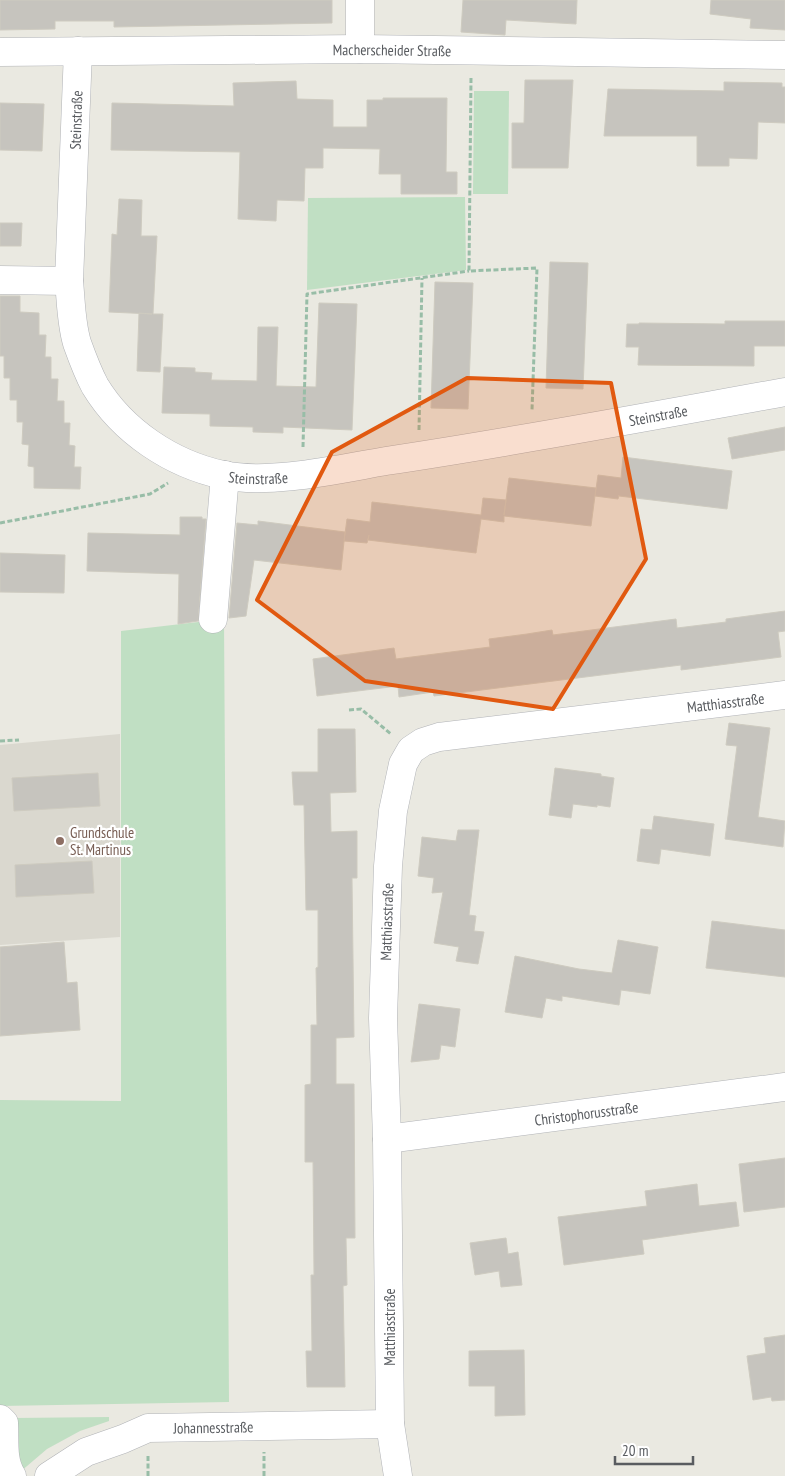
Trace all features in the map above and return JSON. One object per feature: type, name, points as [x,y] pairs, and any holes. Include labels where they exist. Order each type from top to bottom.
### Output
[{"type":"street","points":[[360,0],[360,49]]},
{"type":"street","name":"Macherscheider Straße","points":[[0,52],[360,49],[785,55]]},
{"type":"street","name":"Steinstraße","points":[[78,51],[69,281],[71,313],[77,341],[95,386],[123,421],[158,448],[194,467],[225,475],[263,478],[303,474],[531,438],[785,392]]},
{"type":"street","points":[[0,280],[69,281]]},
{"type":"street","points":[[213,619],[225,475]]},
{"type":"street","name":"Matthiasstraße","points":[[398,1476],[390,1424],[387,1139],[383,1018],[388,866],[393,811],[403,764],[411,750],[423,742],[439,737],[785,695]]},
{"type":"street","name":"Christophorusstraße","points":[[387,1139],[785,1087]]},
{"type":"street","points":[[2,1421],[5,1459],[7,1469],[12,1476]]},
{"type":"street","name":"Johannesstraße","points":[[49,1476],[86,1452],[123,1440],[148,1428],[390,1424]]},
{"type":"path","points":[[469,271],[471,50]]},
{"type":"path","points":[[303,474],[307,294],[469,271],[537,268],[531,438]]},
{"type":"path","points":[[418,456],[422,278]]},
{"type":"path","points":[[0,523],[150,494],[194,467]]},
{"type":"path","points":[[349,710],[361,709],[411,750]]},
{"type":"path","points":[[0,741],[19,740]]},
{"type":"highlighted area","points":[[467,378],[611,383],[646,559],[553,709],[365,681],[257,600],[332,452]]},
{"type":"shaded area","name":"Grundschule St. Martinus","points":[[120,734],[120,937],[0,945],[0,745]]},
{"type":"green space","points":[[474,91],[509,91],[508,194],[473,194]]},
{"type":"green space","points":[[465,197],[466,270],[307,290],[308,198]]},
{"type":"green space","points":[[224,619],[229,1402],[0,1406],[0,1100],[121,1101],[121,631]]},
{"type":"green space","points":[[109,1417],[109,1421],[80,1431],[47,1449],[20,1472],[14,1418]]},
{"type":"building","points":[[0,0],[332,0],[332,23],[114,27],[114,21],[55,21],[55,29],[0,30]]},
{"type":"building","points":[[463,0],[577,0],[576,24],[506,20],[505,35],[461,32]]},
{"type":"building","points":[[711,0],[785,0],[785,30],[750,28],[751,19],[710,14]]},
{"type":"building","points":[[525,80],[573,80],[568,168],[512,168],[512,123],[524,123]]},
{"type":"building","points":[[296,81],[297,99],[333,100],[333,127],[367,127],[367,100],[383,100],[383,98],[447,98],[446,172],[457,172],[457,194],[401,194],[401,174],[379,174],[380,149],[323,148],[323,168],[305,168],[304,201],[277,200],[276,221],[238,219],[240,152],[111,150],[112,103],[234,106],[233,83]]},
{"type":"building","points":[[724,82],[782,83],[782,87],[785,87],[785,123],[758,122],[757,159],[729,158],[729,166],[697,166],[697,136],[604,136],[608,89],[724,91]]},
{"type":"building","points":[[0,103],[44,104],[42,151],[0,150]]},
{"type":"building","points":[[119,199],[142,200],[141,236],[157,236],[153,314],[163,314],[160,372],[137,371],[139,313],[109,312],[112,234],[117,235]]},
{"type":"building","points":[[0,223],[22,223],[21,246],[0,246]]},
{"type":"building","points":[[550,262],[588,263],[583,389],[546,388]]},
{"type":"building","points":[[435,282],[473,283],[468,409],[431,408]]},
{"type":"building","points":[[0,296],[20,296],[20,312],[39,313],[39,335],[46,335],[45,357],[51,357],[51,379],[58,379],[57,401],[64,401],[64,423],[70,423],[69,445],[75,446],[74,467],[81,467],[80,489],[34,488],[34,467],[28,466],[29,445],[22,444],[23,422],[17,422],[17,400],[10,400],[10,378],[4,378],[4,356],[0,356]]},
{"type":"building","points":[[319,303],[357,304],[352,430],[283,427],[283,433],[253,432],[253,427],[210,426],[210,414],[162,413],[164,367],[195,368],[195,372],[212,373],[211,380],[257,381],[258,327],[278,327],[276,386],[316,387]]},
{"type":"building","points":[[725,321],[785,321],[785,346],[754,346],[754,366],[638,365],[639,347],[626,347],[627,324],[725,324]]},
{"type":"building","points":[[785,427],[785,450],[732,459],[728,438]]},
{"type":"building","points":[[623,457],[732,471],[727,509],[619,495],[618,499],[595,496],[598,475],[621,478]]},
{"type":"building","points":[[509,478],[596,488],[591,526],[504,516],[504,522],[481,519],[476,553],[368,540],[369,535],[367,543],[344,541],[347,519],[370,522],[372,502],[481,515],[483,498],[506,500],[504,515]]},
{"type":"building","points":[[180,517],[202,517],[202,519],[206,519],[198,621],[178,624],[179,574],[87,571],[88,533],[180,535]]},
{"type":"building","points":[[258,521],[345,532],[341,570],[254,560],[246,616],[229,618],[237,523],[258,525]]},
{"type":"building","points":[[0,553],[65,555],[64,593],[0,592]]},
{"type":"building","points":[[785,611],[785,631],[778,632],[781,657],[681,670],[681,665],[434,696],[433,692],[399,697],[398,686],[317,696],[313,659],[394,648],[396,659],[490,647],[489,639],[552,630],[553,635],[676,619],[677,628],[726,622],[726,619]]},
{"type":"building","points":[[729,723],[770,728],[758,817],[785,821],[783,847],[725,839],[737,746],[726,745]]},
{"type":"building","points":[[318,729],[355,729],[356,792],[330,793],[331,832],[357,831],[357,878],[352,878],[354,1037],[336,1038],[336,1084],[354,1084],[355,1238],[346,1238],[347,1285],[343,1286],[345,1387],[307,1387],[306,1351],[312,1351],[311,1275],[314,1275],[313,1162],[305,1162],[305,1085],[311,1084],[311,1025],[317,1025],[318,910],[306,910],[304,805],[294,805],[292,772],[318,772]]},
{"type":"building","points":[[555,768],[601,774],[601,776],[614,778],[610,807],[573,804],[571,818],[549,815]]},
{"type":"building","points":[[98,773],[100,806],[14,811],[12,778]]},
{"type":"building","points":[[654,816],[714,824],[710,856],[661,849],[659,864],[637,861],[641,829],[652,830]]},
{"type":"building","points":[[458,830],[479,830],[469,915],[476,916],[474,931],[484,932],[478,964],[456,961],[459,947],[434,943],[443,892],[432,893],[434,878],[418,876],[422,837],[456,841]]},
{"type":"building","points":[[92,861],[94,893],[16,897],[15,865]]},
{"type":"building","points":[[712,921],[785,930],[785,977],[706,968]]},
{"type":"building","points":[[618,940],[658,947],[650,994],[621,990],[619,1005],[562,996],[562,1001],[546,998],[542,1018],[505,1012],[515,956],[579,969],[612,973]]},
{"type":"building","points":[[64,942],[67,983],[77,982],[80,1030],[0,1036],[0,947]]},
{"type":"building","points":[[419,1004],[460,1009],[455,1047],[441,1045],[439,1059],[411,1062]]},
{"type":"building","points":[[785,1158],[785,1207],[744,1212],[739,1164]]},
{"type":"building","points":[[697,1184],[699,1206],[736,1202],[739,1226],[642,1240],[644,1254],[564,1265],[558,1217],[647,1206],[645,1191]]},
{"type":"building","points":[[506,1238],[508,1254],[518,1252],[522,1285],[501,1287],[499,1271],[475,1275],[470,1243]]},
{"type":"building","points":[[785,1335],[785,1400],[772,1401],[771,1397],[753,1400],[747,1356],[766,1353],[764,1338]]},
{"type":"building","points":[[524,1350],[525,1415],[495,1416],[495,1386],[469,1386],[469,1351]]},
{"type":"place","name":"Grundschule St. Martinus","points":[[60,841]]}]
